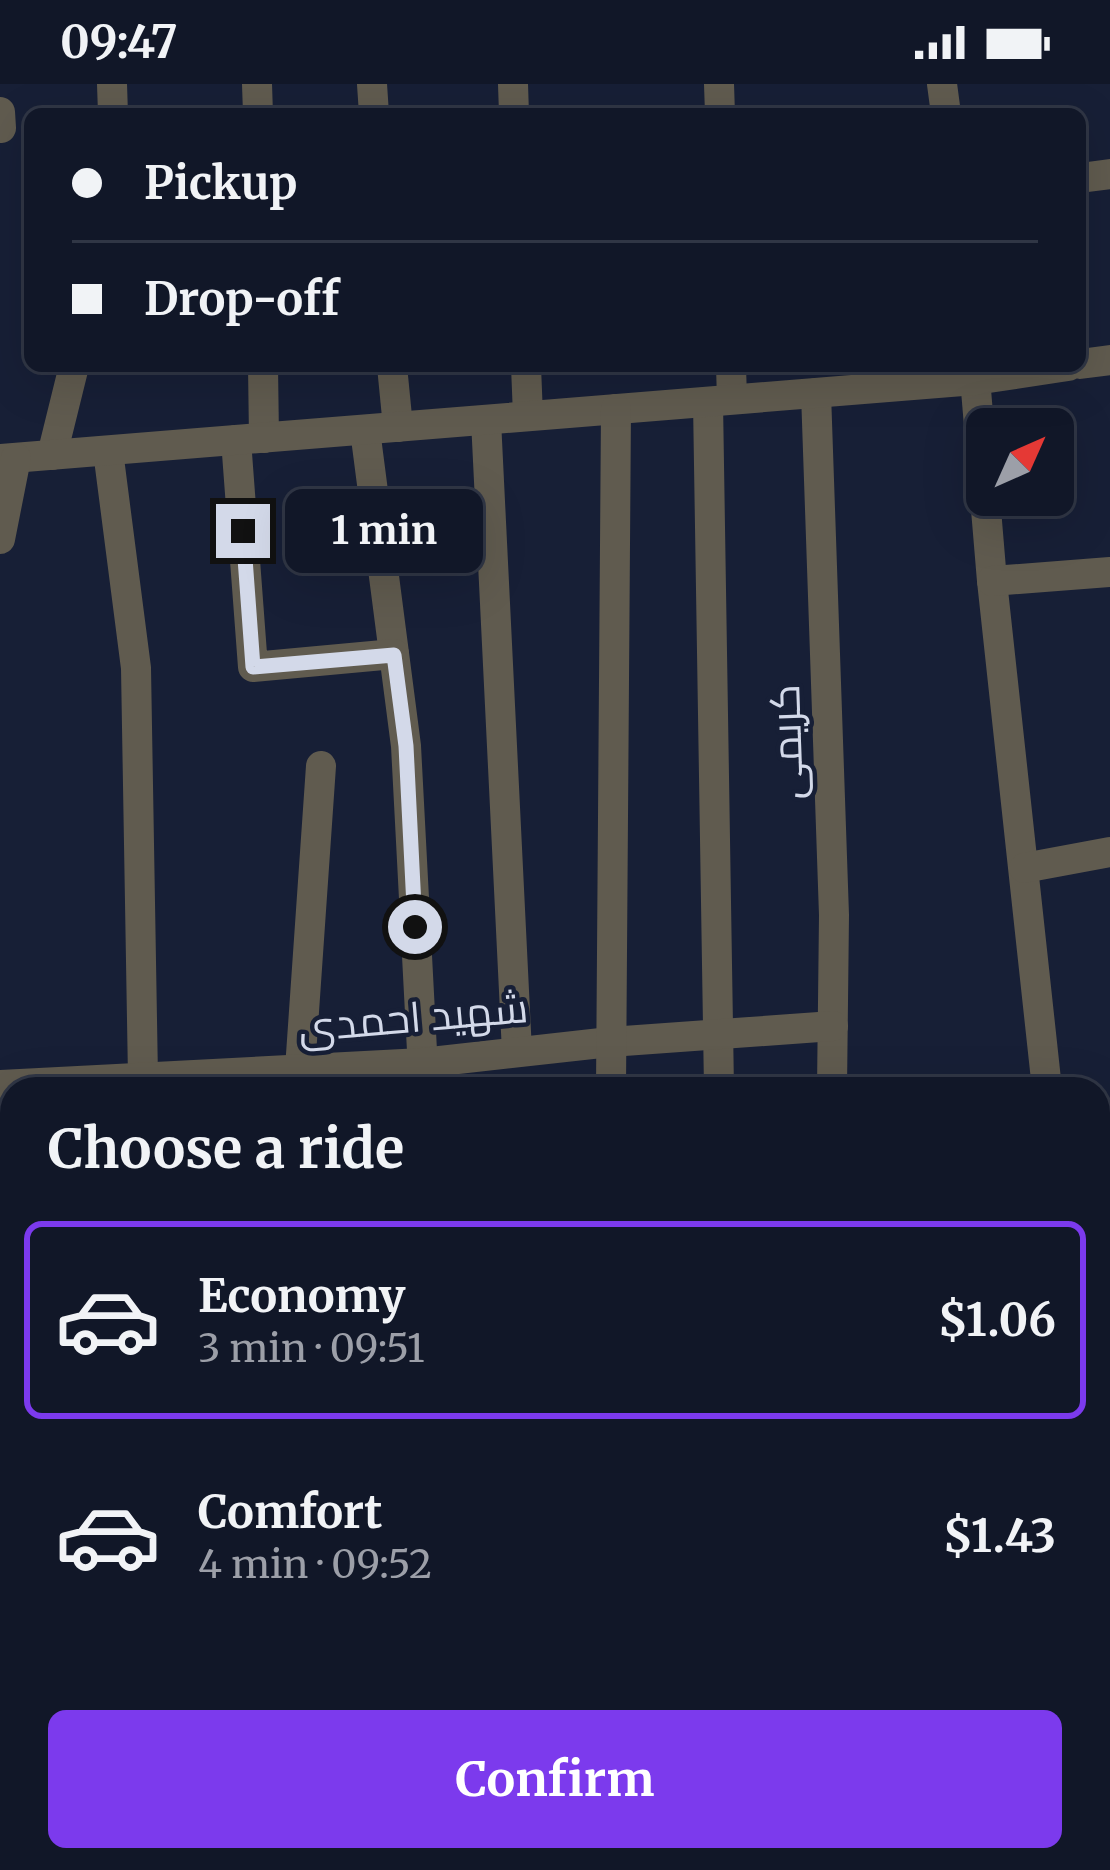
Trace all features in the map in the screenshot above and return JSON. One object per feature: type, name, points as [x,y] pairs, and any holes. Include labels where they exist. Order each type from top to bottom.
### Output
[{"type":"street","points":[[0,112],[1,128]]},
{"type":"street","points":[[52,455],[73,372]]},
{"type":"street","points":[[261,372],[250,439],[253,667],[394,655]]},
{"type":"street","points":[[393,372],[398,427]]},
{"type":"street","points":[[526,372],[528,416]]},
{"type":"street","points":[[718,1077],[720,401],[729,372]]},
{"type":"street","points":[[0,539],[8,459],[816,393],[974,373],[1046,1077]]},
{"type":"street","name":"کریمی","points":[[816,393],[834,915],[832,1077]]},
{"type":"street","points":[[611,1077],[616,409]]},
{"type":"street","points":[[485,420],[517,1052]]},
{"type":"street","points":[[365,430],[406,746],[423,1076]]},
{"type":"street","points":[[108,451],[136,668],[143,1077]]},
{"type":"street","points":[[992,580],[1110,572]]},
{"type":"street","points":[[300,1069],[321,766]]},
{"type":"street","points":[[1024,868],[1110,852]]},
{"type":"street","name":"شهید احمدی","points":[[160,1077],[300,1069],[423,1076],[517,1052],[833,1026]]},
{"type":"route","points":[[243,531],[253,667],[394,655],[406,746],[415,927]]}]
